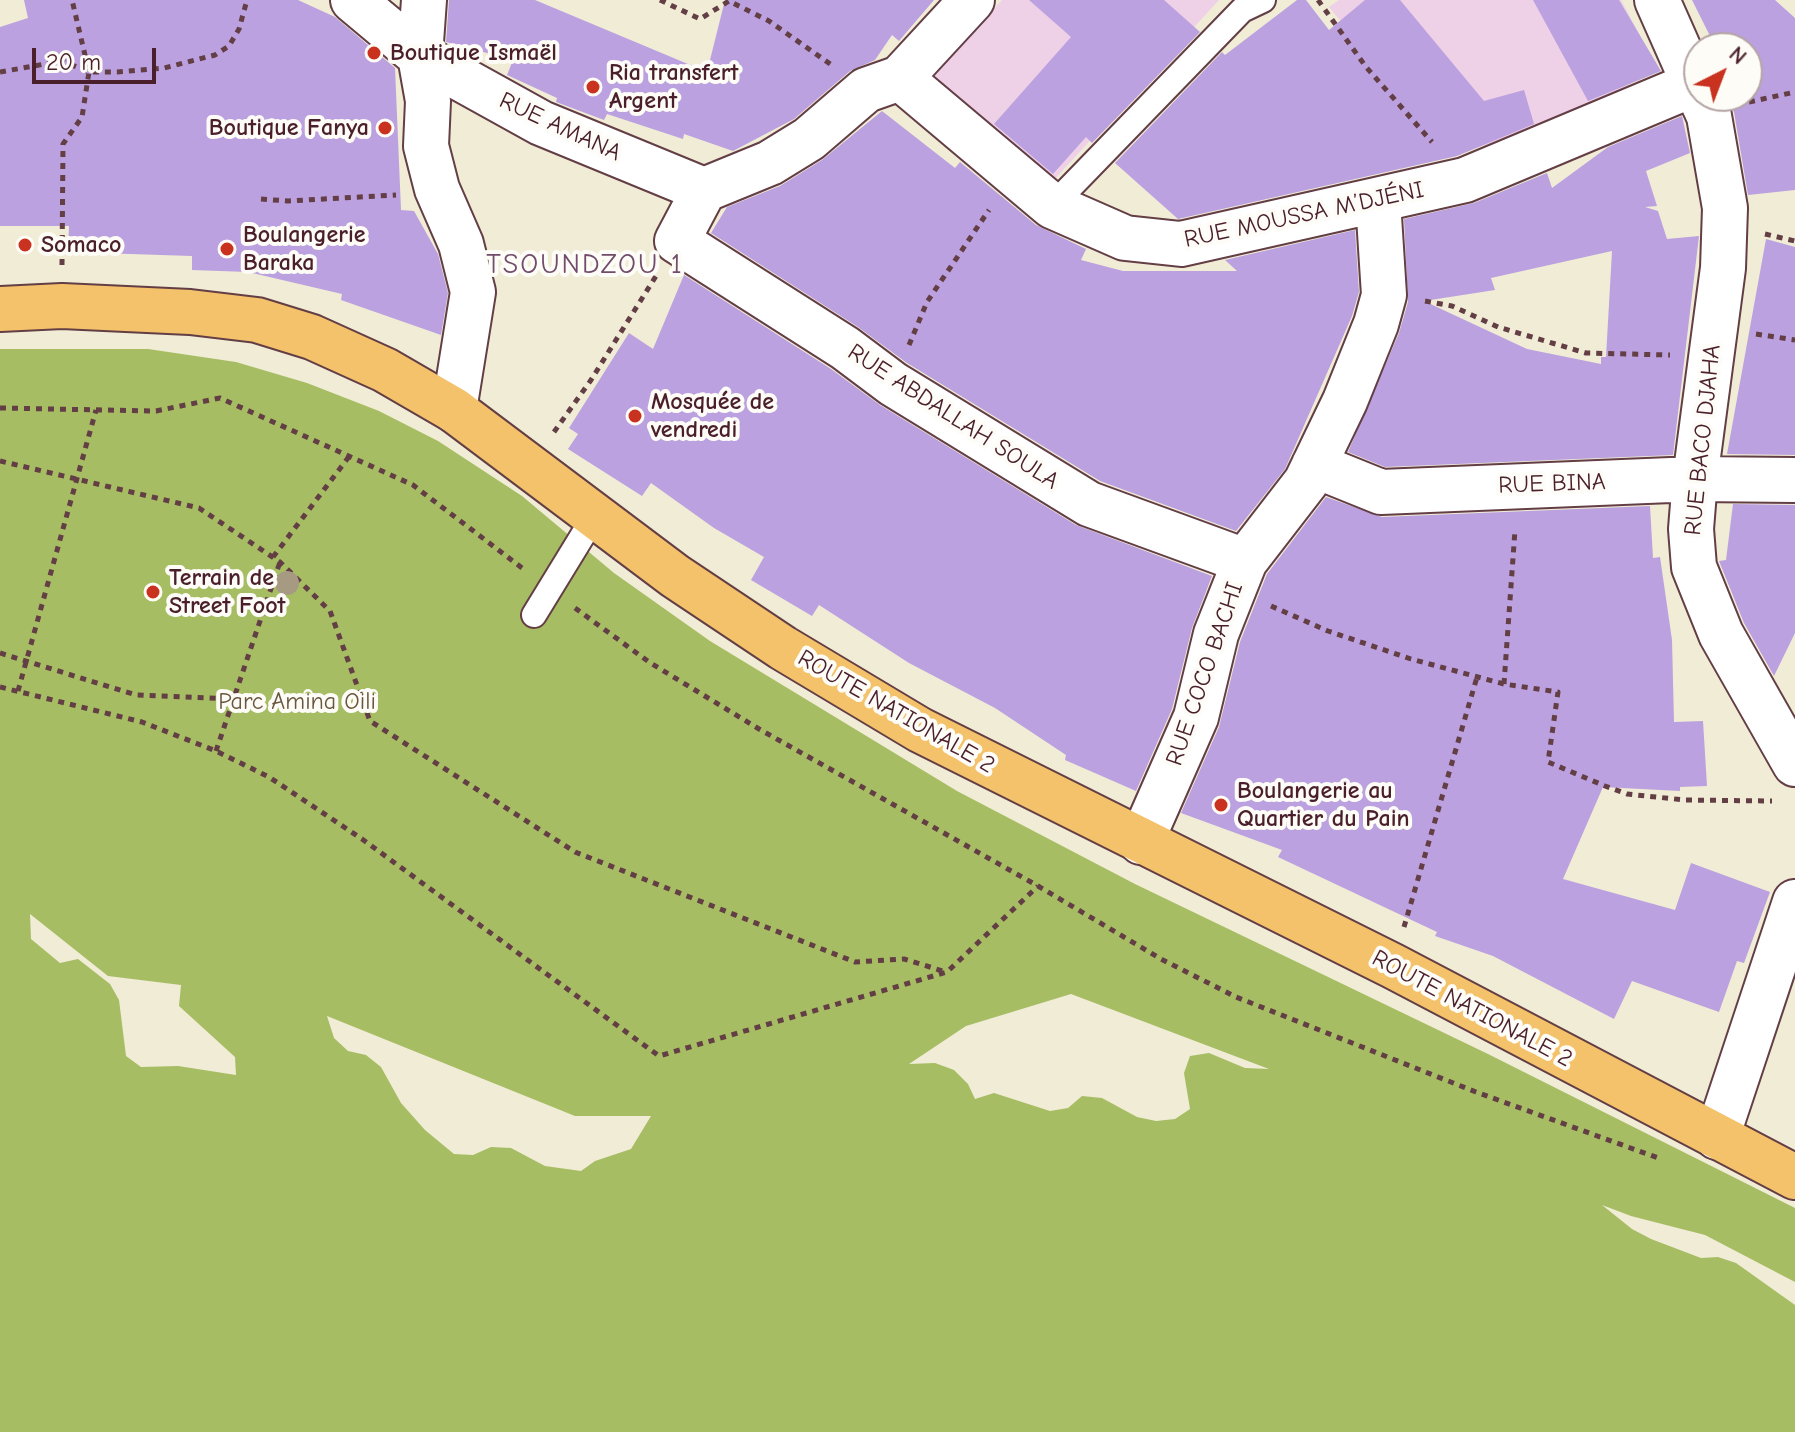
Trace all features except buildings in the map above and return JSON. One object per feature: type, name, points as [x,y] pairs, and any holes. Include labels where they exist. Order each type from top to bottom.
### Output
[{"type":"main road","name":"ROUTE NATIONALE 2","points":[[0,309],[62,306],[190,312],[257,320],[312,337],[385,370],[454,410],[530,465],[594,517],[783,648],[920,730],[1393,966],[1795,1177]]},
{"type":"street","name":"RUE AMANA","points":[[353,0],[420,56],[541,123],[704,190]]},
{"type":"street","points":[[424,0],[420,56],[428,101],[426,146],[437,189],[461,244],[473,292],[454,410]]},
{"type":"street","points":[[677,241],[704,190],[783,155],[809,139],[883,84],[972,0]]},
{"type":"street","name":"RUE BACO DJAHA","points":[[1657,0],[1683,58]]},
{"type":"street","name":"RUE MOUSSA M’DJÉNI","points":[[883,84],[1052,206],[1125,238],[1181,244],[1465,180],[1683,98]]},
{"type":"street","name":"RUE BACO DJAHA","points":[[1707,112],[1725,208],[1723,268],[1695,479],[1691,529],[1694,567],[1787,782]]},
{"type":"street","name":"RUE COCO BACHI","points":[[1141,842],[1196,717],[1216,634],[1240,575],[1306,482],[1345,401],[1384,295],[1378,201]]},
{"type":"street","name":"RUE ABDALLAH SOULA","points":[[677,241],[845,348],[893,384],[1089,504],[1240,575]]},
{"type":"street","name":"RUE BINA","points":[[1314,465],[1381,492],[1695,479],[1795,480]]},
{"type":"street","points":[[1717,1137],[1795,902]]},
{"type":"lane","points":[[1052,206],[1242,10],[1263,0]]},
{"type":"lane","points":[[534,615],[594,517]]},
{"type":"path","points":[[62,306],[63,144],[82,117],[89,72],[72,0]]},
{"type":"path","points":[[0,72],[62,61],[89,72],[164,68],[215,55],[229,46],[239,29],[247,0]]},
{"type":"path","points":[[660,0],[700,19],[729,1],[883,84]]},
{"type":"path","points":[[1318,0],[1366,67],[1465,180]]},
{"type":"path","points":[[893,384],[927,302],[1012,175]]},
{"type":"path","points":[[261,199],[368,198],[437,189]]},
{"type":"path","points":[[530,465],[591,380],[677,241]]},
{"type":"path","points":[[1384,295],[1452,306],[1498,327],[1586,353],[1711,356]]},
{"type":"path","points":[[0,408],[156,411],[220,398],[351,454],[413,485],[649,662],[759,729],[1161,959],[1236,997],[1476,1092],[1669,1162]]},
{"type":"path","points":[[18,691],[96,410]]},
{"type":"path","points":[[273,557],[351,454]]},
{"type":"path","points":[[0,461],[199,508],[273,557],[330,611],[370,721],[575,852],[855,962],[904,959],[947,972]]},
{"type":"path","points":[[1504,684],[1516,486]]},
{"type":"path","points":[[216,751],[280,562]]},
{"type":"path","points":[[1240,575],[1328,631],[1477,677],[1558,692],[1548,762],[1605,786],[1627,794],[1685,800],[1787,782]]},
{"type":"path","points":[[0,653],[136,695],[233,699]]},
{"type":"path","points":[[1393,966],[1477,677]]},
{"type":"path","points":[[0,687],[142,722],[216,751],[269,777],[362,839],[659,1056],[947,972],[1038,886]]},
{"type":"shaded area","points":[[1002,0],[1219,0],[1053,181],[929,81]]},
{"type":"shaded area","points":[[1339,0],[1621,0],[1657,67],[1572,121],[1450,155],[1329,7]]},
{"type":"green space","name":"Parc Amina Oili","points":[[0,349],[148,349],[236,362],[307,383],[379,411],[438,441],[522,496],[614,573],[710,641],[957,791],[1135,884],[1488,1054],[1795,1208],[1795,1282],[1705,1235],[1631,1216],[1602,1205],[1632,1229],[1651,1239],[1701,1258],[1718,1257],[1736,1263],[1795,1305],[1795,1432],[0,1432]],"holes":[[[30,914],[108,976],[181,985],[179,1006],[235,1057],[236,1075],[178,1066],[141,1067],[126,1056],[119,1000],[110,984],[78,959],[60,963],[31,939]],[[1071,994],[1269,1069],[1245,1068],[1209,1053],[1190,1056],[1184,1073],[1190,1109],[1175,1119],[1156,1121],[1137,1117],[1102,1098],[1082,1096],[1068,1108],[1050,1111],[994,1093],[975,1099],[968,1084],[954,1070],[935,1063],[909,1064],[966,1026]],[[327,1016],[575,1116],[651,1116],[631,1149],[595,1161],[581,1171],[545,1166],[511,1148],[491,1147],[473,1155],[454,1154],[425,1130],[401,1103],[381,1067],[366,1055],[348,1051],[334,1038]]]},
{"type":"place","name":"Boutique Ismaël","points":[[374,53]]},
{"type":"place","name":"Ria transfert Argent","points":[[593,87]]},
{"type":"place","name":"Boutique Fanya","points":[[385,128]]},
{"type":"place","name":"Somaco","points":[[25,245]]},
{"type":"place","name":"Boulangerie Baraka","points":[[227,249]]},
{"type":"place","name":"Mosquée de vendredi","points":[[635,416]]},
{"type":"place","name":"Terrain de Street Foot","points":[[153,592]]},
{"type":"place","name":"Boulangerie au Quartier du Pain","points":[[1221,805]]},
{"type":"district","name":"TSOUNDZOU 1","points":[[585,265]]}]
